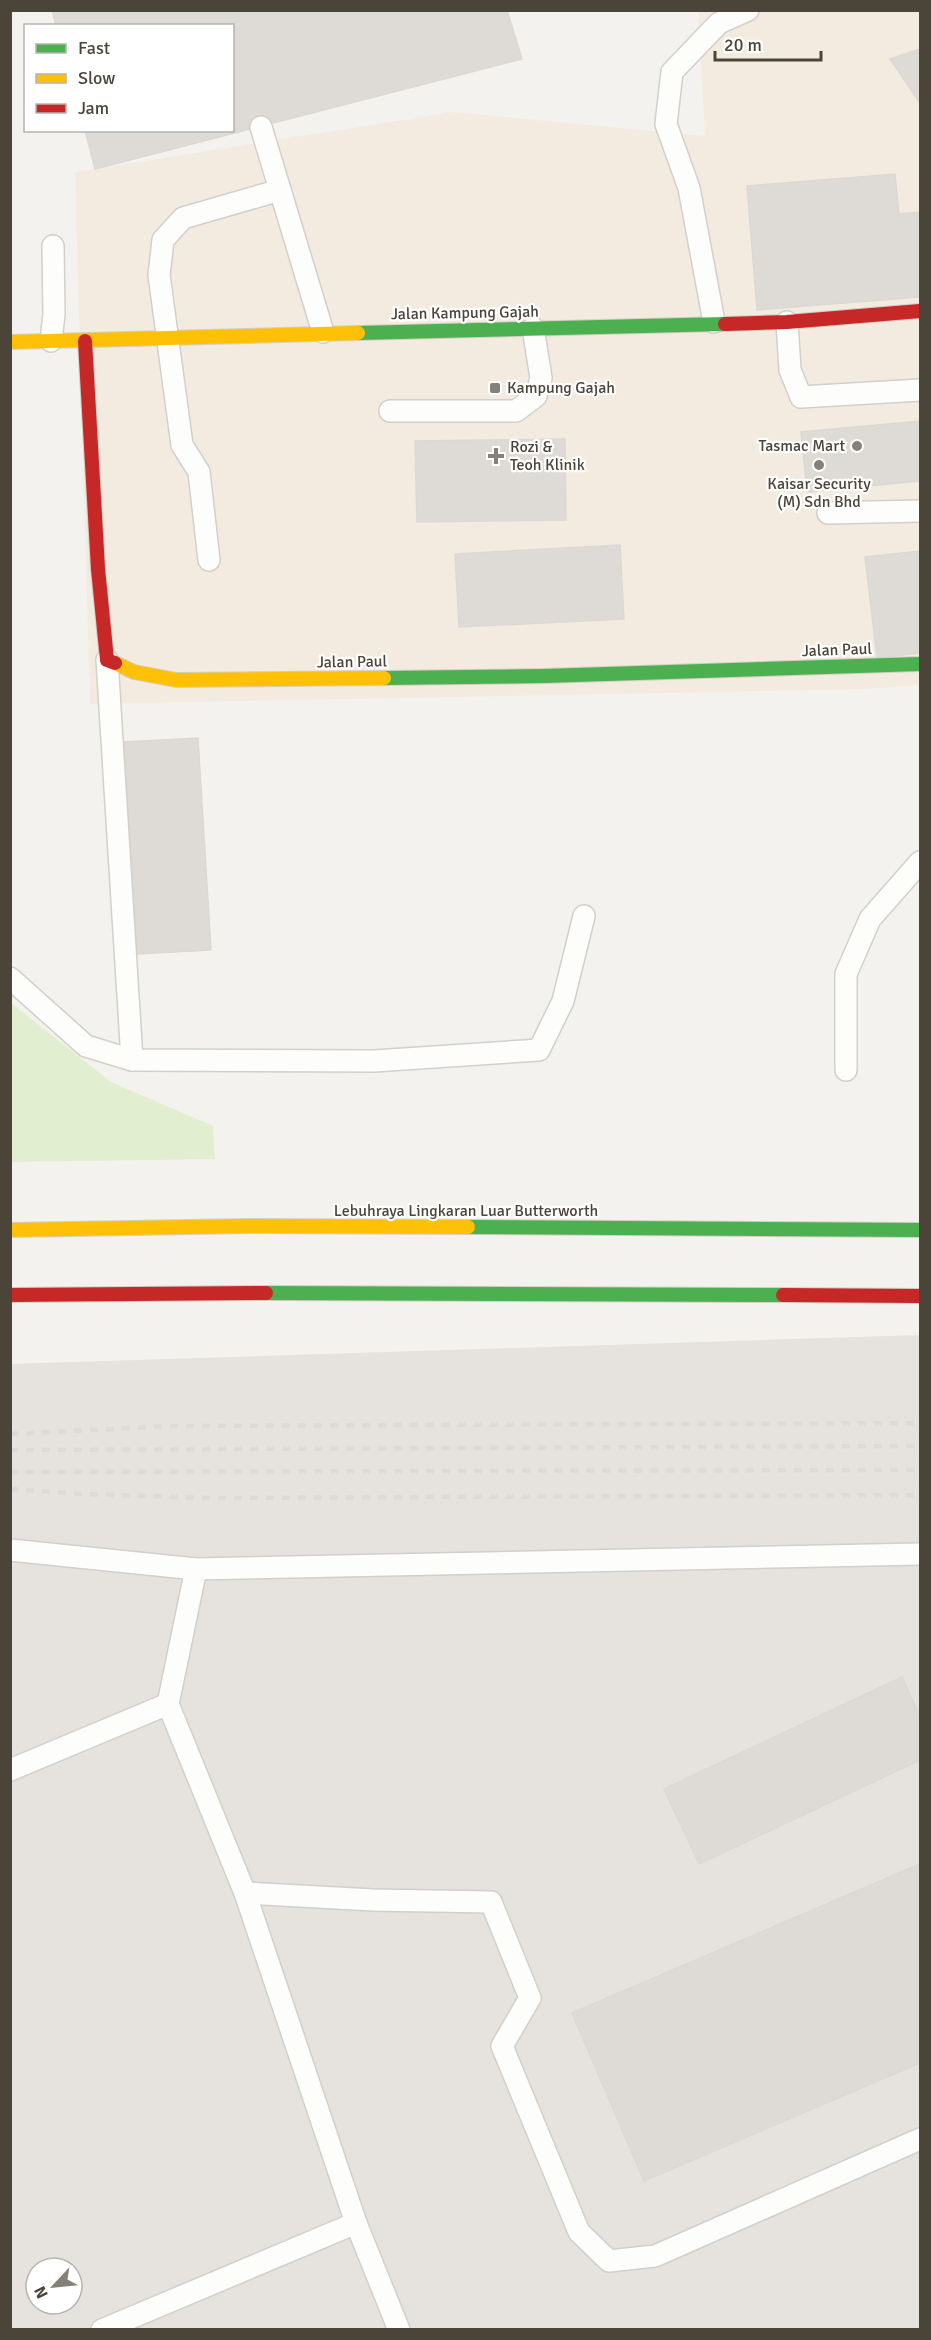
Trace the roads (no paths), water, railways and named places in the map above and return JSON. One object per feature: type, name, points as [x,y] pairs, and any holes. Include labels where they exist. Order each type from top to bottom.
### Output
[{"type":"main road","name":"Jalan Kampung Gajah","points":[[10,342],[787,321],[921,311]]},
{"type":"main road","points":[[84,340],[98,569],[107,660]]},
{"type":"main road","name":"Jalan Paul","points":[[107,660],[134,672],[176,680],[544,676],[921,664]]},
{"type":"main road","name":"Lebuhraya Lingkaran Luar Butterworth","points":[[10,1230],[249,1226],[921,1230]]},
{"type":"main road","points":[[10,1295],[213,1293],[921,1296]]},
{"type":"lane","points":[[714,322],[689,188],[666,124],[672,72],[719,23],[748,10]]},
{"type":"lane","points":[[261,127],[323,332]]},
{"type":"lane","points":[[209,560],[199,472],[182,445],[159,275],[163,240],[183,218],[280,190]]},
{"type":"lane","points":[[51,341],[54,314],[52,246]]},
{"type":"lane","points":[[787,321],[790,370],[801,397],[921,390]]},
{"type":"lane","points":[[390,411],[516,411],[536,396],[541,378],[533,328]]},
{"type":"lane","points":[[828,513],[921,511]]},
{"type":"lane","points":[[107,660],[132,1060]]},
{"type":"lane","points":[[846,1070],[846,974],[870,919],[921,862]]},
{"type":"lane","points":[[10,978],[86,1046],[132,1060],[374,1061],[539,1050],[563,1001],[584,916]]},
{"type":"lane","points":[[10,1550],[196,1569],[921,1554]]},
{"type":"lane","points":[[196,1569],[168,1704],[245,1893],[356,2223],[399,2330]]},
{"type":"lane","points":[[10,1770],[168,1704]]},
{"type":"lane","points":[[245,1893],[373,1900],[491,1902],[530,1998],[502,2046],[579,2232],[609,2261],[655,2256],[921,2139]]},
{"type":"lane","points":[[102,2330],[356,2223]]},
{"type":"railway","points":[[10,1434],[172,1426],[920,1423]]},
{"type":"railway","points":[[10,1450],[920,1446]]},
{"type":"railway","points":[[10,1472],[920,1470]]},
{"type":"railway","points":[[10,1489],[82,1494],[213,1498],[920,1495]]},
{"type":"place","name":"Kampung Gajah","points":[[495,388]]},
{"type":"place","name":"Tasmac Mart","points":[[857,446]]},
{"type":"place","name":"Rozi & Teoh Klinik","points":[[496,456]]},
{"type":"place","name":"Kaisar Security (M) Sdn Bhd","points":[[819,465]]}]
